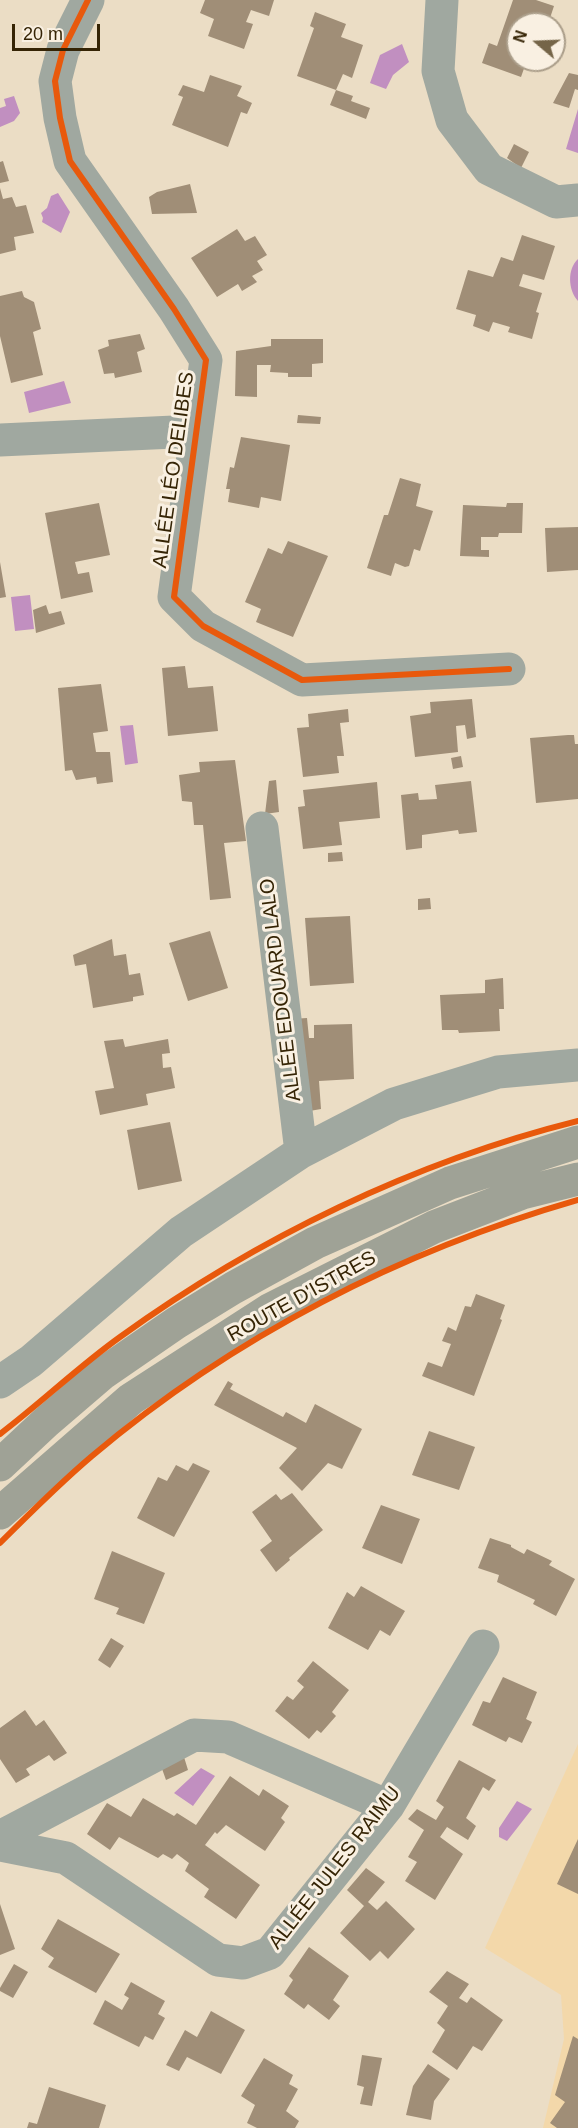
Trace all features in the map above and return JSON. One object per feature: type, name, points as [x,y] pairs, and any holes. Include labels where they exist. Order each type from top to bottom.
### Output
[{"type":"main road","name":"ROUTE D'ISTRES","points":[[0,1465],[102,1374],[176,1323],[243,1282],[315,1243],[450,1183],[578,1142]]},
{"type":"main road","name":"ROUTE D'ISTRES","points":[[0,1513],[131,1399],[269,1310],[434,1227],[522,1193],[578,1179]]},
{"type":"street","name":"ALLÉE LÉO DELIBES","points":[[88,0],[63,50],[55,81],[60,118],[70,161],[110,215],[206,360],[174,597],[204,626],[302,680],[509,669]]},
{"type":"street","points":[[442,0],[438,71],[452,120],[489,169],[556,202],[578,200]]},
{"type":"street","points":[[0,440],[196,431]]},
{"type":"street","name":"ALLÉE EDOUARD LALO","points":[[262,828],[301,1152]]},
{"type":"street","points":[[0,1382],[31,1361],[181,1232],[301,1152],[394,1104],[498,1072],[578,1065]]},
{"type":"street","name":"ALLÉE JULES RAIMU","points":[[0,1845],[66,1858],[218,1960],[243,1963],[270,1953],[388,1806],[483,1646]]},
{"type":"street","points":[[0,1837],[195,1735],[228,1737],[388,1806]]},
{"type":"shaded area","points":[[402,44],[409,62],[393,75],[386,89],[370,83],[380,55]]},
{"type":"shaded area","points":[[14,96],[20,113],[14,121],[0,127],[0,108],[6,106],[4,99]]},
{"type":"shaded area","points":[[578,109],[578,153],[566,149]]},
{"type":"shaded area","points":[[58,193],[70,212],[61,233],[42,222],[41,213],[47,208],[51,196]]},
{"type":"shaded area","points":[[578,259],[578,301],[572,291],[570,280],[572,268]]},
{"type":"shaded area","points":[[64,381],[71,403],[29,413],[24,392]]},
{"type":"shaded area","points":[[30,595],[34,629],[15,631],[11,597]]},
{"type":"shaded area","points":[[133,725],[138,763],[125,765],[120,726]]},
{"type":"shaded area","points":[[578,1744],[578,2128],[543,2128],[564,2039],[561,1995],[485,1948]]},
{"type":"shaded area","points":[[201,1768],[215,1776],[193,1806],[174,1793]]},
{"type":"shaded area","points":[[517,1801],[532,1809],[507,1841],[499,1837],[499,1828]]},
{"type":"building","points":[[205,0],[274,0],[269,16],[251,10],[246,22],[253,24],[244,49],[208,36],[214,19],[200,13]]},
{"type":"building","points":[[513,0],[536,0],[554,6],[552,12],[509,12]]},
{"type":"building","points":[[315,12],[346,24],[341,37],[363,45],[352,78],[343,74],[336,90],[297,76],[314,28],[310,26]]},
{"type":"building","points":[[506,20],[506,72],[482,63],[489,43],[497,46]]},
{"type":"building","points":[[507,72],[523,72],[521,77]]},
{"type":"building","points":[[569,73],[578,75],[578,90],[575,89],[569,108],[553,103]]},
{"type":"building","points":[[210,75],[242,86],[237,96],[252,103],[247,114],[241,112],[228,147],[172,125],[183,97],[178,95],[183,85],[204,92]]},
{"type":"building","points":[[336,90],[353,96],[351,101],[370,108],[366,119],[330,105]]},
{"type":"building","points":[[514,144],[529,152],[521,168],[507,158]]},
{"type":"building","points":[[3,161],[9,181],[0,183],[0,162]]},
{"type":"building","points":[[190,184],[197,213],[152,214],[149,197],[157,192]]},
{"type":"building","points":[[0,188],[3,199],[12,197],[16,207],[26,205],[34,233],[14,237],[16,250],[0,254]]},
{"type":"building","points":[[237,229],[245,241],[255,236],[267,255],[257,261],[263,270],[252,276],[257,282],[242,291],[238,284],[217,297],[191,258]]},
{"type":"building","points":[[522,235],[555,246],[544,280],[523,274],[519,286],[542,293],[536,312],[539,313],[532,339],[508,332],[510,327],[493,322],[489,332],[473,326],[476,315],[456,309],[468,270],[493,277],[501,257],[513,261]]},
{"type":"building","points":[[22,291],[24,297],[34,302],[41,329],[33,332],[43,375],[11,383],[0,336],[0,296]]},
{"type":"building","points":[[140,334],[145,349],[137,352],[142,372],[115,378],[114,373],[104,374],[98,350],[109,346],[108,340]]},
{"type":"building","points":[[271,339],[323,339],[323,363],[312,364],[312,377],[288,377],[288,373],[270,372],[271,365],[257,365],[257,397],[235,396],[236,351],[271,346]]},
{"type":"building","points":[[298,415],[321,417],[320,424],[297,423]]},
{"type":"building","points":[[241,437],[290,445],[281,501],[261,497],[259,508],[228,502],[230,489],[226,489],[230,467],[234,468]]},
{"type":"building","points":[[400,478],[421,484],[416,506],[433,511],[420,551],[414,549],[409,566],[405,567],[395,563],[391,576],[367,568],[384,515],[388,515]]},
{"type":"building","points":[[99,503],[110,555],[75,562],[78,574],[89,572],[93,592],[61,599],[45,513]]},
{"type":"building","points":[[507,503],[523,503],[522,533],[499,533],[498,537],[481,537],[481,550],[489,550],[489,557],[460,556],[463,505],[506,507]]},
{"type":"building","points":[[578,527],[578,570],[547,572],[545,528]]},
{"type":"building","points":[[288,541],[328,556],[293,637],[256,622],[261,609],[245,602],[268,548],[282,554]]},
{"type":"building","points":[[0,562],[6,597],[0,598]]},
{"type":"building","points":[[46,605],[49,614],[61,611],[65,624],[36,633],[33,610]]},
{"type":"building","points":[[185,666],[188,688],[213,686],[218,731],[168,736],[162,668]]},
{"type":"building","points":[[101,684],[108,731],[93,733],[96,752],[110,752],[113,782],[97,784],[96,777],[76,780],[72,770],[65,771],[58,688]]},
{"type":"building","points":[[472,699],[476,737],[467,739],[465,725],[456,726],[458,752],[415,757],[410,716],[431,713],[430,702]]},
{"type":"building","points":[[348,709],[349,722],[340,723],[344,756],[337,756],[339,773],[303,777],[297,728],[309,727],[308,714]]},
{"type":"building","points":[[574,735],[575,744],[578,744],[578,799],[536,803],[530,738]]},
{"type":"building","points":[[461,756],[463,767],[453,769],[451,758]]},
{"type":"building","points":[[235,760],[246,841],[224,843],[231,898],[210,900],[203,825],[194,825],[192,802],[182,801],[179,775],[200,772],[199,762]]},
{"type":"building","points":[[276,780],[279,812],[265,814],[269,781]]},
{"type":"building","points":[[471,781],[477,832],[459,834],[458,830],[422,835],[422,848],[406,850],[401,795],[418,793],[419,800],[437,799],[435,785]]},
{"type":"building","points":[[377,782],[380,818],[339,822],[342,845],[303,849],[298,807],[305,806],[303,790]]},
{"type":"building","points":[[342,852],[343,861],[328,862],[328,853]]},
{"type":"building","points":[[430,898],[431,909],[418,910],[418,899]]},
{"type":"building","points":[[350,916],[354,983],[310,986],[305,918]]},
{"type":"building","points":[[210,931],[228,988],[188,1001],[169,943]]},
{"type":"building","points":[[112,939],[114,956],[126,954],[129,975],[140,973],[144,995],[133,997],[133,1001],[93,1008],[86,964],[75,966],[73,955]]},
{"type":"building","points":[[503,978],[504,1009],[499,1009],[500,1031],[459,1033],[458,1030],[442,1030],[440,995],[485,993],[485,980]]},
{"type":"building","points":[[307,1018],[309,1038],[314,1038],[314,1025],[352,1024],[354,1079],[319,1081],[321,1109],[304,1112],[291,1019]]},
{"type":"building","points":[[123,1039],[125,1047],[168,1039],[170,1053],[162,1054],[163,1068],[171,1067],[175,1088],[146,1094],[148,1105],[100,1115],[95,1091],[114,1088],[104,1041]]},
{"type":"building","points":[[170,1122],[182,1181],[138,1190],[127,1130]]},
{"type":"building","points":[[476,1294],[505,1305],[500,1319],[502,1320],[474,1396],[422,1376],[428,1362],[442,1367],[451,1344],[442,1341],[448,1327],[456,1331],[465,1306],[471,1307]]},
{"type":"building","points":[[228,1381],[233,1384],[230,1389],[283,1417],[286,1412],[306,1423],[315,1404],[362,1429],[342,1469],[328,1463],[302,1491],[279,1468],[297,1448],[214,1405]]},
{"type":"building","points":[[429,1431],[475,1447],[459,1490],[412,1475]]},
{"type":"building","points":[[193,1463],[210,1471],[174,1537],[137,1518],[158,1477],[167,1481],[176,1465],[188,1471]]},
{"type":"building","points":[[292,1493],[323,1530],[276,1572],[260,1550],[272,1541],[252,1512],[276,1494],[281,1500]]},
{"type":"building","points":[[381,1505],[420,1519],[402,1564],[362,1548]]},
{"type":"building","points":[[490,1538],[511,1545],[524,1554],[527,1549],[552,1561],[549,1565],[575,1579],[556,1616],[533,1604],[535,1600],[497,1582],[499,1575],[478,1568]]},
{"type":"building","points":[[112,1551],[165,1573],[144,1624],[116,1614],[119,1608],[94,1599]]},
{"type":"building","points":[[361,1586],[405,1611],[390,1636],[380,1630],[368,1650],[328,1628],[347,1592],[354,1597]]},
{"type":"building","points":[[111,1638],[124,1646],[110,1668],[98,1660]]},
{"type":"building","points":[[313,1661],[349,1690],[332,1712],[336,1716],[321,1733],[317,1730],[309,1739],[275,1711],[287,1696],[293,1700],[304,1687],[297,1681]]},
{"type":"building","points":[[503,1677],[537,1692],[526,1719],[532,1722],[522,1743],[509,1737],[506,1742],[472,1725],[483,1701],[490,1703]]},
{"type":"building","points":[[25,1710],[36,1726],[44,1720],[67,1753],[54,1761],[49,1755],[26,1769],[30,1775],[16,1783],[0,1759],[0,1728]]},
{"type":"building","points":[[184,1757],[188,1770],[166,1780],[161,1766]]},
{"type":"building","points":[[459,1760],[496,1780],[489,1791],[483,1787],[466,1818],[476,1826],[468,1840],[447,1827],[440,1837],[463,1854],[435,1900],[405,1881],[417,1862],[408,1857],[424,1830],[408,1819],[417,1809],[436,1820],[444,1807],[436,1801]]},
{"type":"building","points":[[230,1776],[259,1796],[263,1789],[289,1806],[281,1818],[285,1822],[265,1851],[226,1825],[217,1834],[215,1832],[205,1845],[260,1885],[236,1919],[204,1897],[209,1889],[185,1871],[189,1863],[177,1854],[172,1859],[163,1854],[158,1858],[119,1837],[110,1850],[87,1834],[107,1803],[131,1817],[143,1798],[174,1816],[177,1813],[196,1825]]},
{"type":"building","points":[[578,1839],[578,1894],[557,1884]]},
{"type":"building","points":[[366,1868],[385,1882],[368,1902],[377,1910],[386,1901],[415,1929],[388,1959],[380,1951],[370,1961],[340,1933],[364,1906],[347,1890]]},
{"type":"building","points":[[0,1904],[15,1949],[0,1955]]},
{"type":"building","points":[[58,1919],[120,1954],[96,1993],[48,1967],[54,1958],[41,1949]]},
{"type":"building","points":[[309,1947],[349,1976],[333,2000],[340,2006],[329,2020],[308,2004],[304,2009],[284,1994],[293,1980],[289,1976]]},
{"type":"building","points":[[14,1964],[28,1972],[13,1998],[0,1991],[0,1988]]},
{"type":"building","points":[[447,1971],[469,1984],[459,1998],[467,2003],[471,1997],[503,2020],[482,2051],[473,2046],[457,2070],[432,2052],[445,2030],[437,2023],[448,2006],[429,1992]]},
{"type":"building","points":[[131,1982],[165,2001],[158,2014],[165,2018],[153,2040],[145,2036],[139,2047],[93,2024],[105,2000],[122,2010],[129,1998],[124,1995]]},
{"type":"building","points":[[211,2011],[245,2030],[221,2074],[187,2057],[179,2071],[166,2065],[185,2030],[197,2037]]},
{"type":"building","points":[[573,2036],[578,2039],[578,2128],[557,2128],[550,2123],[565,2102],[555,2095]]},
{"type":"building","points":[[362,2055],[382,2058],[372,2106],[360,2104],[364,2087],[357,2085]]},
{"type":"building","points":[[264,2058],[293,2075],[289,2084],[298,2089],[286,2111],[299,2121],[295,2128],[257,2128],[247,2123],[255,2105],[241,2096]]},
{"type":"building","points":[[428,2064],[450,2079],[434,2101],[431,2120],[406,2115],[413,2086]]},
{"type":"building","points":[[49,2087],[106,2105],[99,2128],[27,2128],[29,2122],[37,2124]]},
{"type":"cycle path","points":[[88,0],[63,50],[55,81],[60,118],[70,161],[174,309],[206,360],[174,597],[203,626],[302,680],[509,669]]},
{"type":"cycle path","points":[[0,1434],[120,1337],[226,1267],[282,1236],[397,1181],[517,1138],[578,1121]]},
{"type":"cycle path","points":[[0,1543],[80,1466],[146,1413],[203,1373],[262,1336],[322,1302],[384,1272],[447,1245],[578,1200]]}]
